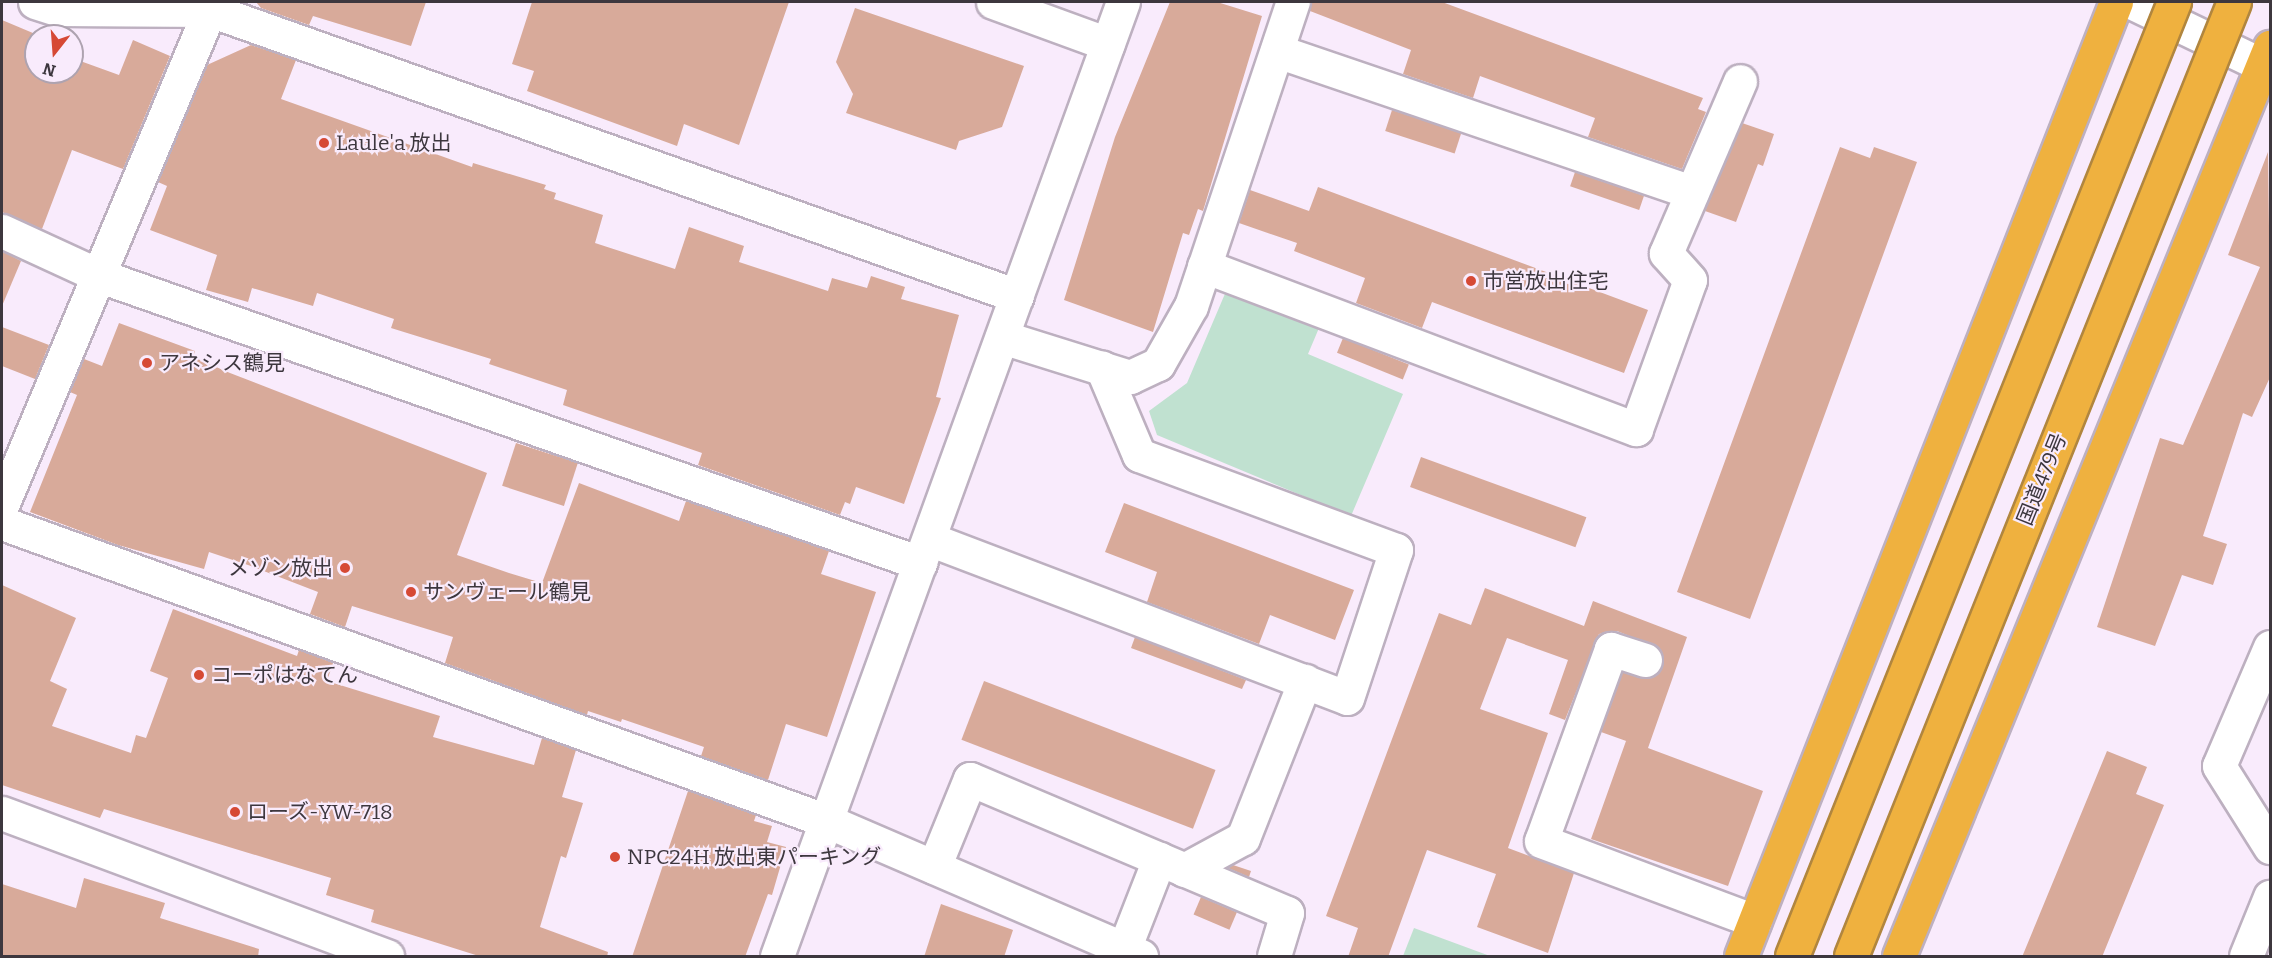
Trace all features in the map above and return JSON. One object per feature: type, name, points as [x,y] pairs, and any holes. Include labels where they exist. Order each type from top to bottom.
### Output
[{"type":"highway","points":[[1741,957],[2116,2]]},
{"type":"highway","points":[[1792,957],[2174,2]]},
{"type":"highway","name":"国道479号","points":[[1851,957],[2234,2]]},
{"type":"highway","points":[[1899,957],[2268,60]]},
{"type":"street","points":[[993,2],[1108,44]]},
{"type":"street","points":[[777,957],[1123,2]]},
{"type":"street","points":[[1002,337],[1130,377],[1158,364],[1191,306],[1293,2]]},
{"type":"street","points":[[2131,2],[2268,60]]},
{"type":"street","points":[[50,4],[211,6],[1017,296]]},
{"type":"street","points":[[2,505],[100,276],[211,6]]},
{"type":"street","points":[[1277,51],[1692,192]]},
{"type":"street","points":[[1204,266],[1636,429],[1690,280],[1666,253],[1740,81]]},
{"type":"street","points":[[2,231],[100,276],[925,551],[1305,681],[1347,698],[1396,550],[1139,455],[1102,368]]},
{"type":"street","points":[[2,523],[827,821],[1133,953],[1172,865],[1243,838],[1305,681]]},
{"type":"street","points":[[2271,647],[2219,766],[2271,847]]},
{"type":"street","points":[[1645,660],[1611,649],[1541,841],[1755,921]]},
{"type":"street","points":[[934,867],[970,779],[1287,913],[1274,957]]},
{"type":"street","points":[[2,813],[387,957]]},
{"type":"street","points":[[2246,957],[2271,897]]},
{"type":"green space","points":[[1227,289],[1319,328],[1308,354],[1403,394],[1351,516],[1157,435],[1149,411],[1187,383]]},
{"type":"green space","points":[[1414,928],[1490,956],[1403,956]]},
{"type":"building","points":[[256,2],[426,2],[411,46],[313,16],[309,25],[261,8]]},
{"type":"building","points":[[532,2],[789,2],[739,145],[684,124],[677,146],[527,91],[534,71],[512,64]]},
{"type":"building","points":[[1170,2],[1217,2],[1262,16],[1203,211],[1198,209],[1189,235],[1183,233],[1153,332],[1064,300],[1115,137]]},
{"type":"building","points":[[1311,2],[1442,2],[1703,98],[1698,109],[1706,112],[1682,169],[1588,137],[1595,118],[1480,76],[1473,98],[1403,74],[1411,50],[1310,11]]},
{"type":"building","points":[[855,8],[1024,66],[1002,127],[959,141],[956,150],[846,113],[853,94],[836,62]]},
{"type":"building","points":[[2,20],[24,29],[24,84],[84,84],[84,62],[119,75],[133,40],[170,56],[123,169],[72,150],[42,229],[2,212]]},
{"type":"building","points":[[251,45],[296,60],[281,99],[472,167],[473,163],[546,185],[544,189],[556,193],[554,199],[603,215],[595,243],[675,269],[689,227],[744,246],[739,262],[828,291],[832,278],[867,288],[871,276],[905,287],[901,299],[959,315],[936,397],[941,398],[904,504],[856,487],[850,504],[845,502],[840,515],[698,465],[702,453],[563,405],[567,390],[489,364],[491,359],[391,328],[394,319],[317,293],[313,306],[252,288],[248,302],[206,290],[217,255],[150,230],[167,186],[158,182],[207,65]]},
{"type":"building","points":[[1392,110],[1461,133],[1455,153],[1385,131]]},
{"type":"building","points":[[1742,123],[1774,134],[1763,166],[1758,164],[1736,222],[1705,211]]},
{"type":"building","points":[[1840,147],[1870,158],[1874,147],[1917,162],[1750,619],[1677,592]]},
{"type":"building","points":[[2268,152],[2271,375],[2252,417],[2243,413],[2203,536],[2227,544],[2213,585],[2182,575],[2155,646],[2097,627],[2160,438],[2183,445],[2260,267],[2228,255]]},
{"type":"building","points":[[1575,172],[1644,196],[1639,210],[1570,186]]},
{"type":"building","name":"市営放出住宅","points":[[1318,187],[1648,310],[1624,373],[1432,302],[1422,328],[1356,303],[1365,278],[1294,251],[1297,243],[1239,223],[1250,190],[1309,211]]},
{"type":"building","points":[[2,251],[21,261],[2,306]]},
{"type":"building","points":[[119,323],[195,351],[193,357],[230,373],[487,473],[457,555],[509,573],[542,583],[579,483],[679,521],[686,501],[829,551],[821,574],[876,592],[827,737],[786,724],[768,780],[701,756],[704,747],[622,719],[621,722],[588,711],[587,715],[445,663],[453,637],[352,606],[345,627],[310,614],[318,592],[251,566],[209,552],[204,569],[118,545],[30,512],[77,395],[70,392],[84,359],[102,366]]},
{"type":"building","points":[[2,327],[49,345],[35,379],[2,366]]},
{"type":"building","points":[[1343,338],[1409,365],[1403,379],[1337,353]]},
{"type":"building","points":[[516,443],[578,463],[564,506],[502,486]]},
{"type":"building","points":[[1421,457],[1586,517],[1575,547],[1410,487]]},
{"type":"building","points":[[1124,503],[1354,590],[1335,640],[1270,615],[1259,644],[1147,602],[1157,572],[1105,552]]},
{"type":"building","points":[[2,585],[76,618],[50,681],[67,689],[52,726],[131,753],[136,735],[146,738],[168,678],[150,671],[173,609],[297,656],[299,650],[333,663],[327,681],[440,716],[433,737],[534,765],[542,738],[576,750],[562,797],[583,803],[566,858],[561,856],[540,927],[608,952],[607,957],[482,957],[371,922],[374,910],[326,895],[331,878],[104,809],[100,818],[2,785]]},
{"type":"building","points":[[1485,588],[1584,626],[1593,601],[1687,637],[1648,748],[1763,791],[1728,886],[1591,839],[1626,741],[1629,742],[1601,732],[1622,672],[1640,678],[1657,674],[1663,665],[1659,648],[1617,631],[1599,634],[1565,720],[1549,714],[1568,660],[1507,638],[1480,709],[1548,733],[1508,848],[1574,873],[1548,953],[1477,927],[1496,874],[1427,850],[1388,957],[1348,957],[1358,928],[1326,916],[1439,613],[1471,625]]},
{"type":"building","points":[[1135,637],[1246,680],[1242,689],[1131,648]]},
{"type":"building","points":[[984,681],[1216,770],[1193,829],[961,740]]},
{"type":"building","points":[[2107,751],[2147,767],[2136,794],[2164,805],[2102,957],[2022,957]]},
{"type":"building","points":[[688,791],[756,815],[754,821],[772,826],[767,842],[786,847],[772,895],[768,894],[745,957],[632,957]]},
{"type":"building","points":[[1233,865],[1251,871],[1249,877],[1228,868]]},
{"type":"building","points":[[84,878],[165,903],[160,918],[259,949],[258,957],[2,957],[2,884],[76,908]]},
{"type":"building","points":[[1201,897],[1237,912],[1229,930],[1194,914]]},
{"type":"building","points":[[941,904],[1013,930],[1004,957],[924,957]]},
{"type":"place","name":"Laule'a 放出","points":[[324,143]]},
{"type":"place","name":"市営放出住宅","points":[[1471,281]]},
{"type":"place","name":"アネシス鶴見","points":[[147,363]]},
{"type":"place","name":"メゾン放出","points":[[345,568]]},
{"type":"place","name":"サンヴェール鶴見","points":[[411,592]]},
{"type":"place","name":"コーポはなてん","points":[[199,675]]},
{"type":"place","name":"ローズ-YW-718","points":[[235,812]]},
{"type":"place","name":"NPC24H 放出東パーキング","points":[[615,857]]}]
